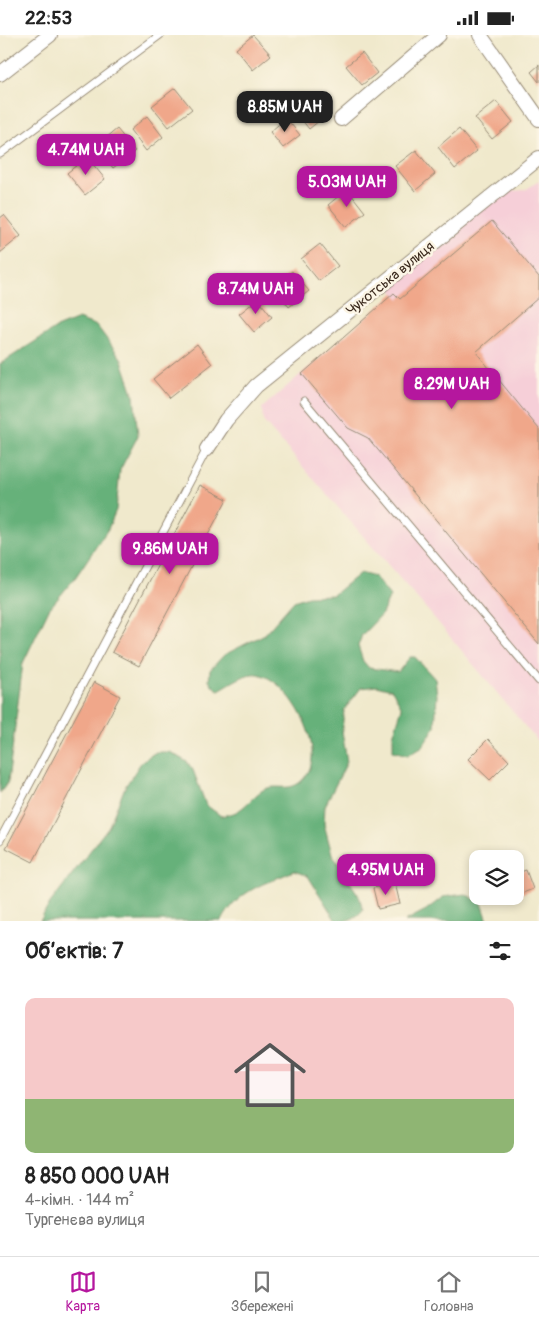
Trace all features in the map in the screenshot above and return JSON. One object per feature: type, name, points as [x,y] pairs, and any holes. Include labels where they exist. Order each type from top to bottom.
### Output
[{"type":"street","points":[[0,74],[50,35]]},
{"type":"street","points":[[340,119],[439,35]]},
{"type":"street","points":[[480,35],[539,119]]},
{"type":"street","name":"Чукотська вулиця","points":[[207,449],[226,420],[256,385],[539,158]]},
{"type":"lane","points":[[0,154],[160,35]]},
{"type":"lane","points":[[304,401],[539,681]]},
{"type":"lane","points":[[0,840],[207,449]]},
{"type":"shaded area","points":[[539,181],[539,743],[436,620],[263,421],[262,408],[394,293],[387,285],[487,204],[510,191],[525,190]]},
{"type":"green space","points":[[78,319],[97,326],[121,358],[134,396],[138,436],[120,470],[116,510],[108,529],[75,578],[49,609],[23,663],[8,782],[0,793],[0,364],[56,328]]},
{"type":"green space","points":[[360,573],[375,577],[390,596],[382,614],[362,635],[358,646],[363,661],[369,668],[398,672],[410,657],[415,657],[435,679],[437,695],[435,727],[423,746],[408,755],[393,751],[393,736],[402,708],[392,690],[376,686],[361,688],[344,710],[342,731],[347,762],[325,806],[324,824],[332,854],[359,896],[363,910],[351,919],[336,921],[308,876],[294,871],[262,884],[244,895],[228,910],[222,921],[40,921],[50,903],[109,826],[125,787],[142,761],[156,752],[170,752],[187,762],[193,770],[206,805],[221,816],[240,810],[263,790],[274,787],[294,786],[305,777],[311,765],[312,750],[309,734],[293,702],[282,689],[270,679],[253,674],[238,679],[219,690],[209,681],[210,670],[224,655],[265,634],[294,601],[308,596],[333,595]]},
{"type":"green space","points":[[465,894],[469,896],[469,905],[483,905],[488,921],[405,921],[426,910],[443,897]]},
{"type":"building","points":[[253,35],[271,55],[253,70],[236,49]]},
{"type":"building","points":[[362,53],[377,73],[362,85],[346,66]]},
{"type":"building","points":[[539,65],[539,82],[531,72]]},
{"type":"building","points":[[175,88],[192,109],[169,127],[152,106]]},
{"type":"building","points":[[310,97],[325,116],[309,129],[294,110]]},
{"type":"building","points":[[496,101],[513,122],[492,139],[475,118]]},
{"type":"building","points":[[147,116],[163,137],[146,151],[130,130]]},
{"type":"building","points":[[286,118],[300,135],[283,148],[270,132]]},
{"type":"building","points":[[117,129],[135,151],[113,168],[96,146]]},
{"type":"building","points":[[459,129],[477,151],[455,169],[438,147]]},
{"type":"building","points":[[416,150],[435,174],[415,191],[395,166]]},
{"type":"building","points":[[87,157],[105,179],[85,195],[67,173]]},
{"type":"building","points":[[347,189],[365,212],[346,227],[328,205]]},
{"type":"building","points":[[4,215],[21,236],[0,253],[0,218]]},
{"type":"building","points":[[492,221],[539,277],[539,297],[476,352],[539,429],[539,644],[368,438],[348,428],[302,374],[394,293],[400,299]]},
{"type":"building","points":[[320,244],[338,266],[319,281],[301,259]]},
{"type":"building","points":[[292,271],[309,291],[289,307],[273,286]]},
{"type":"building","points":[[258,299],[272,317],[254,332],[239,314]]},
{"type":"building","points":[[197,344],[212,364],[169,398],[153,379]]},
{"type":"building","points":[[200,485],[227,499],[139,666],[112,652]]},
{"type":"building","points":[[94,682],[120,696],[33,862],[6,848]]},
{"type":"building","points":[[488,739],[509,761],[490,780],[468,759]]},
{"type":"building","points":[[526,870],[533,889],[524,892],[524,871]]},
{"type":"building","points":[[395,883],[400,904],[378,909],[373,888]]}]
